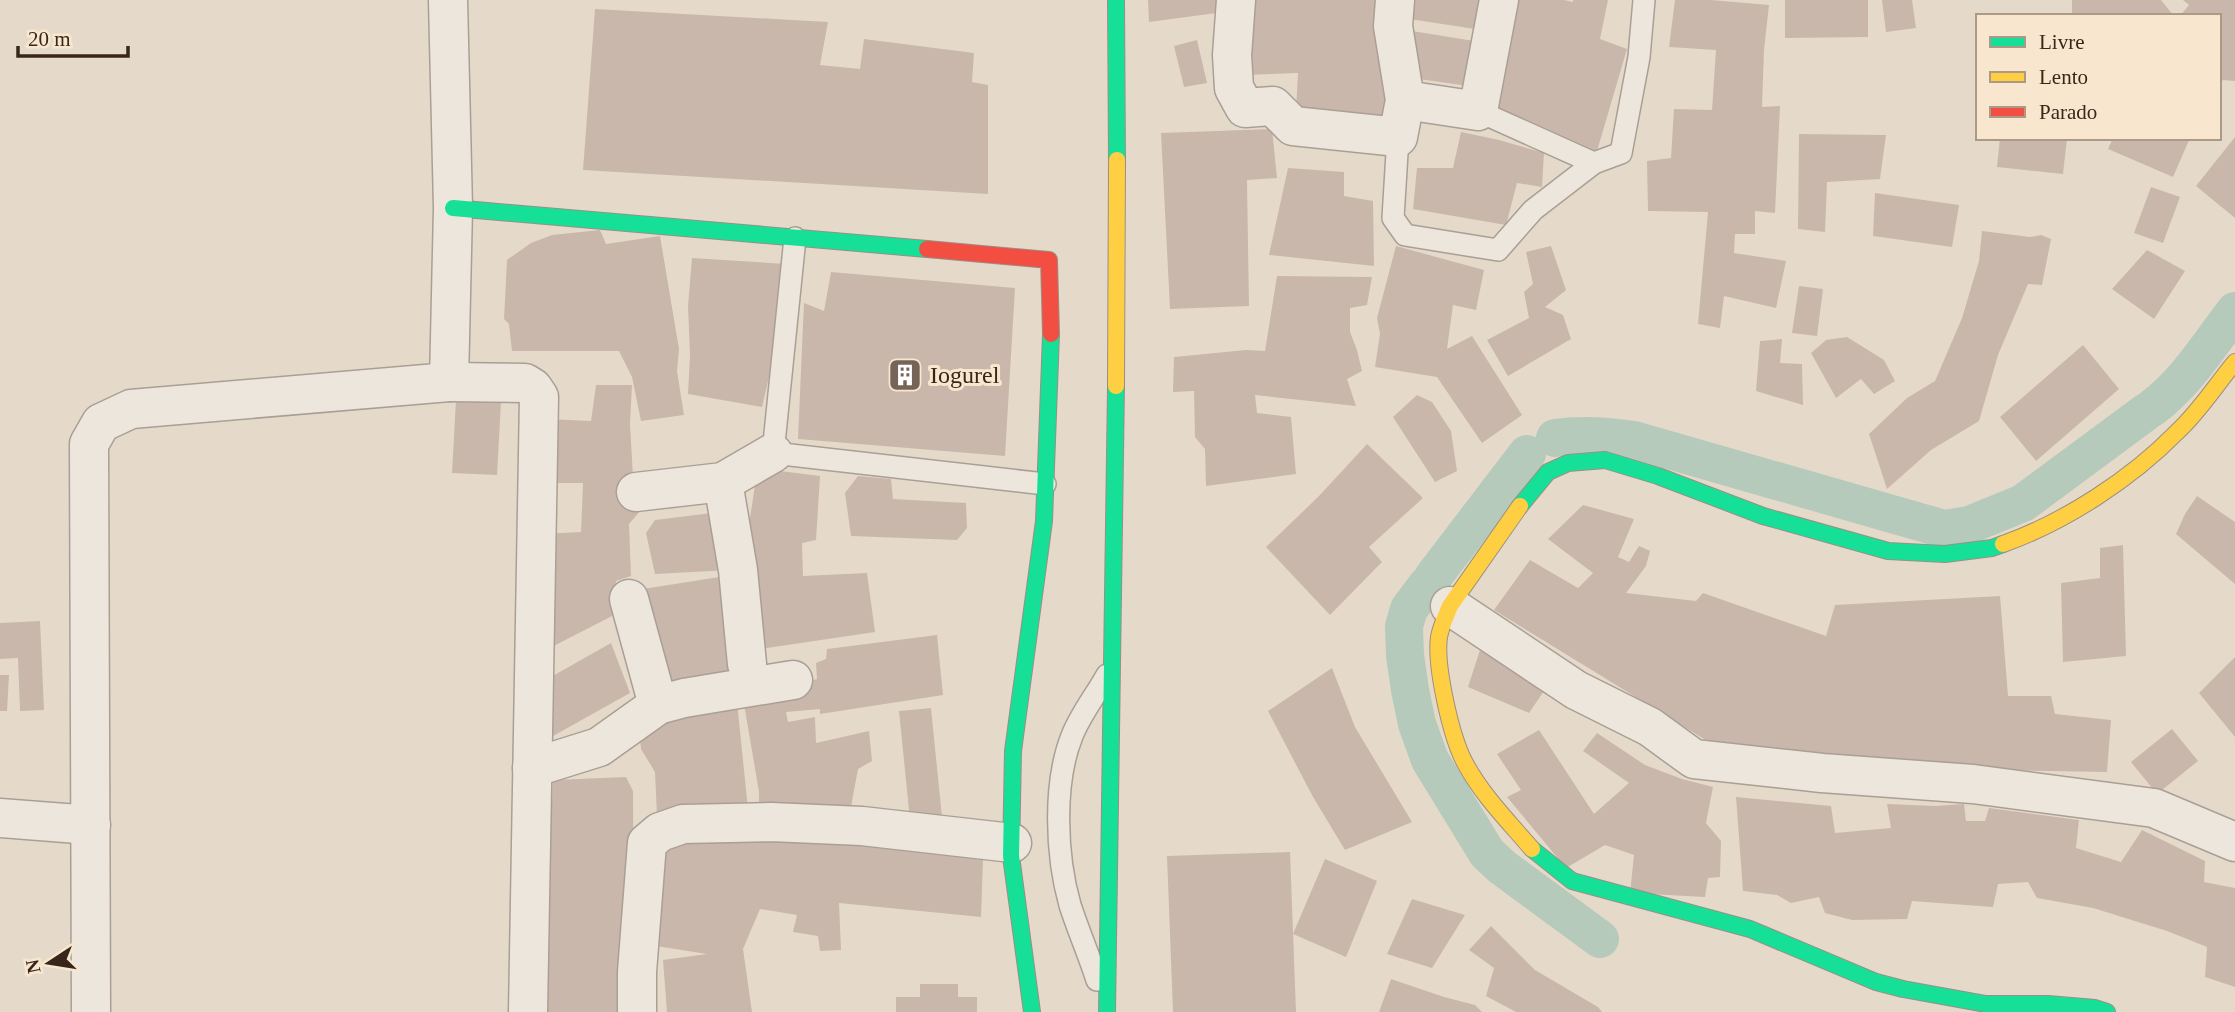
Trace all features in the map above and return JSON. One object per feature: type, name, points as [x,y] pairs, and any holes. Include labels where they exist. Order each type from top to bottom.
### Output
[{"type":"street","points":[[448,0],[453,208],[449,382]]},
{"type":"street","points":[[1107,1012],[1117,289],[1116,0]]},
{"type":"street","points":[[1236,0],[1232,55],[1234,88],[1245,108],[1273,106],[1293,126],[1398,137],[1405,100],[1393,26],[1395,0]]},
{"type":"street","points":[[1405,100],[1478,111],[1499,0]]},
{"type":"street","points":[[453,208],[1049,260],[1051,325],[1044,521],[1013,751],[1011,856],[1032,1012]]},
{"type":"street","points":[[2107,1012],[2095,1008],[2048,1004],[1986,1004],[1903,989],[1875,982],[1749,929],[1572,881],[1535,852],[1485,793],[1465,762],[1455,738],[1438,664],[1442,624],[1451,606],[1530,492],[1548,472],[1568,463],[1605,460],[1622,464],[1658,475],[1763,516],[1888,551],[1945,554],[1992,548],[2083,506],[2138,468],[2179,431],[2235,362]]},
{"type":"street","points":[[91,1012],[89,444],[102,423],[131,410],[449,382],[525,383],[533,388],[539,397],[528,1012]]},
{"type":"street","points":[[636,492],[723,482],[773,453]]},
{"type":"street","points":[[723,482],[738,570],[747,664]]},
{"type":"street","points":[[629,599],[658,705]]},
{"type":"street","points":[[1451,606],[1576,690],[1650,727],[1694,759],[1822,773],[1973,784],[2154,808],[2235,842]]},
{"type":"street","points":[[532,768],[599,747],[658,705],[684,698],[793,680]]},
{"type":"street","points":[[0,818],[91,825]]},
{"type":"street","points":[[637,1012],[637,972],[647,843],[660,832],[683,824],[771,822],[862,826],[1012,842]]},
{"type":"lane","points":[[1398,137],[1393,218],[1405,235],[1498,250],[1533,209],[1594,163],[1621,153],[1639,57],[1644,0]]},
{"type":"lane","points":[[1478,111],[1594,163]]},
{"type":"lane","points":[[795,238],[773,453],[1045,484]]},
{"type":"lane","points":[[1107,1012],[1070,904],[1062,859],[1060,819],[1061,775],[1072,734],[1113,665]]},
{"type":"building","points":[[1148,0],[1224,0],[1224,12],[1149,22]]},
{"type":"building","points":[[1243,0],[1385,0],[1389,122],[1296,110],[1298,73],[1245,75]]},
{"type":"building","points":[[1406,0],[1479,0],[1475,29],[1403,18]]},
{"type":"building","points":[[1512,0],[1608,0],[1600,39],[1627,49],[1597,151],[1488,103]]},
{"type":"building","points":[[1675,0],[1769,5],[1762,107],[1780,106],[1775,213],[1755,211],[1755,234],[1735,234],[1734,253],[1786,261],[1776,308],[1724,296],[1720,328],[1698,324],[1708,212],[1648,211],[1647,161],[1671,158],[1674,109],[1712,110],[1716,50],[1669,47]]},
{"type":"building","points":[[1785,0],[1868,0],[1868,37],[1785,38]]},
{"type":"building","points":[[1882,0],[1912,0],[1916,28],[1886,32]]},
{"type":"building","points":[[2072,0],[2161,0],[2172,14],[2072,14]]},
{"type":"building","points":[[2183,0],[2235,0],[2235,81],[2223,80],[2221,82],[2221,14],[2182,14],[2189,5]]},
{"type":"building","points":[[595,9],[828,22],[820,65],[860,69],[864,39],[974,53],[972,82],[988,85],[988,194],[583,170]]},
{"type":"building","points":[[1406,30],[1474,41],[1468,86],[1412,78]]},
{"type":"building","points":[[1197,40],[1207,83],[1184,87],[1174,46]]},
{"type":"building","points":[[1272,129],[1277,178],[1247,180],[1249,306],[1170,309],[1161,133]]},
{"type":"building","points":[[1461,132],[1544,153],[1542,187],[1517,183],[1506,225],[1413,209],[1417,168],[1453,168]]},
{"type":"building","points":[[1799,134],[1886,135],[1880,179],[1827,182],[1825,232],[1798,229]]},
{"type":"building","points":[[2235,137],[2235,218],[2196,186]]},
{"type":"building","points":[[2000,140],[2067,140],[2063,174],[1997,167]]},
{"type":"building","points":[[2112,140],[2189,140],[2173,177],[2108,149]]},
{"type":"building","points":[[1288,168],[1344,172],[1344,196],[1373,201],[1374,266],[1269,255]]},
{"type":"building","points":[[2151,187],[2180,197],[2163,243],[2134,233]]},
{"type":"building","points":[[1875,193],[1959,205],[1952,247],[1873,236]]},
{"type":"building","points":[[600,230],[606,244],[660,236],[679,349],[677,371],[684,415],[641,421],[632,377],[619,351],[512,351],[509,324],[504,319],[507,260],[531,243],[552,235]]},
{"type":"building","points":[[1982,231],[2030,237],[2041,235],[2051,239],[2042,285],[2028,284],[1998,355],[1979,421],[1931,450],[1887,489],[1869,434],[1907,398],[1935,381],[1962,318],[1979,261]]},
{"type":"building","points":[[1396,246],[1484,270],[1476,310],[1453,305],[1447,349],[1472,336],[1522,415],[1482,443],[1437,377],[1375,367],[1380,334],[1377,318]]},
{"type":"building","points":[[1551,246],[1566,290],[1545,307],[1563,315],[1571,339],[1508,376],[1487,340],[1529,318],[1524,292],[1533,284],[1526,252]]},
{"type":"building","points":[[2147,250],[2185,271],[2154,319],[2112,289]]},
{"type":"building","points":[[692,258],[786,264],[775,351],[762,407],[688,394],[688,306]]},
{"type":"building","name":"Iogurel","points":[[831,272],[1015,288],[1005,456],[798,439],[804,303],[824,311]]},
{"type":"building","points":[[1277,276],[1372,277],[1367,305],[1350,308],[1350,332],[1362,371],[1347,379],[1356,406],[1255,395],[1257,413],[1291,417],[1296,474],[1206,486],[1205,449],[1195,437],[1194,391],[1173,392],[1174,357],[1246,350],[1265,351]]},
{"type":"building","points":[[1799,286],[1823,289],[1817,336],[1792,333]]},
{"type":"building","points":[[1847,337],[1884,360],[1895,381],[1874,394],[1861,379],[1836,398],[1811,353],[1826,340]]},
{"type":"building","points":[[1782,339],[1780,363],[1802,364],[1803,405],[1756,391],[1760,341]]},
{"type":"building","points":[[2083,345],[2119,389],[2036,461],[2000,417]]},
{"type":"building","points":[[596,385],[632,385],[630,424],[633,477],[640,511],[629,524],[631,576],[616,581],[616,614],[540,653],[542,534],[581,532],[583,483],[540,483],[547,419],[591,421]]},
{"type":"building","points":[[1417,395],[1432,402],[1451,431],[1457,471],[1435,482],[1393,417]]},
{"type":"building","points":[[456,400],[501,402],[497,475],[452,473]]},
{"type":"building","points":[[1367,444],[1423,498],[1369,547],[1382,562],[1330,615],[1266,547],[1319,496]]},
{"type":"building","points":[[780,471],[820,476],[816,540],[802,543],[803,576],[867,573],[875,632],[761,649],[747,537],[756,479]]},
{"type":"building","points":[[858,476],[891,479],[893,499],[966,503],[967,528],[957,540],[851,536],[845,493]]},
{"type":"building","points":[[2197,496],[2235,522],[2235,584],[2176,534]]},
{"type":"building","points":[[1583,505],[1634,519],[1618,557],[1629,562],[1639,546],[1650,551],[1646,566],[1626,593],[1696,601],[1703,593],[1826,636],[1835,605],[2000,596],[2008,696],[2051,696],[2055,714],[2111,720],[2107,772],[1915,769],[1709,742],[1494,610],[1530,560],[1578,588],[1593,573],[1548,539]]},
{"type":"building","points":[[720,512],[731,570],[655,574],[646,533],[655,520]]},
{"type":"building","points":[[2123,545],[2126,656],[2063,662],[2061,583],[2100,578],[2100,548]]},
{"type":"building","points":[[732,575],[748,671],[658,687],[643,589]]},
{"type":"building","points":[[40,621],[44,710],[20,711],[18,658],[0,659],[0,623]]},
{"type":"building","points":[[937,635],[943,695],[820,714],[820,709],[786,712],[788,722],[815,717],[816,743],[869,731],[872,761],[858,769],[850,812],[759,817],[759,792],[743,698],[817,679],[816,663],[826,659],[827,649]]},
{"type":"building","points":[[611,643],[630,693],[537,745],[535,686]]},
{"type":"building","points":[[1480,650],[1544,691],[1529,713],[1468,687]]},
{"type":"building","points":[[2235,657],[2235,737],[2199,693]]},
{"type":"building","points":[[1332,668],[1355,727],[1412,822],[1345,850],[1313,797],[1268,711]]},
{"type":"building","points":[[0,675],[9,675],[7,711],[0,711]]},
{"type":"building","points":[[736,692],[749,819],[657,816],[655,772],[641,749],[639,725]]},
{"type":"building","points":[[931,708],[942,817],[910,820],[899,711]]},
{"type":"building","points":[[2172,729],[2198,761],[2157,794],[2131,762]]},
{"type":"building","points":[[1539,730],[1594,814],[1629,783],[1583,751],[1597,733],[1645,765],[1713,787],[1706,823],[1721,841],[1720,877],[1708,878],[1705,897],[1630,893],[1634,855],[1605,845],[1566,868],[1507,797],[1521,790],[1497,754]]},
{"type":"building","points":[[626,777],[633,791],[634,1012],[546,1012],[545,953],[553,780]]},
{"type":"building","points":[[1736,797],[1831,806],[1835,833],[1891,828],[1887,804],[1964,804],[1966,821],[1985,821],[1989,808],[2079,820],[2076,848],[2121,862],[2142,830],[2205,861],[2204,882],[2235,888],[2235,987],[2205,977],[2207,947],[2167,931],[2093,908],[2037,898],[2028,882],[1998,884],[1993,907],[1912,901],[1907,919],[1852,920],[1825,913],[1819,897],[1791,903],[1777,895],[1743,891]]},
{"type":"building","points":[[692,834],[869,845],[983,860],[981,917],[839,903],[841,950],[820,951],[818,936],[793,932],[797,915],[760,909],[743,949],[752,1012],[667,1012],[663,960],[707,954],[656,946],[664,855]]},
{"type":"building","points":[[1290,852],[1296,1012],[1173,1012],[1167,856]]},
{"type":"building","points":[[1325,859],[1377,881],[1346,957],[1293,934]]},
{"type":"building","points":[[1412,899],[1465,915],[1432,968],[1387,954]]},
{"type":"building","points":[[1491,926],[1535,970],[1598,1007],[1602,1012],[1516,1012],[1486,996],[1494,968],[1469,950]]},
{"type":"building","points":[[1391,979],[1475,1005],[1482,1012],[1379,1012]]},
{"type":"building","points":[[920,984],[958,984],[958,997],[977,997],[977,1012],[896,1012],[896,997],[920,997]]},
{"type":"waterway","points":[[2152,408],[2176,387],[2235,311]]},
{"type":"waterway","points":[[1555,438],[1594,436],[1634,440],[1944,529],[1969,525],[2023,503],[2146,412]]},
{"type":"waterway","points":[[1433,577],[1527,454]]},
{"type":"waterway","points":[[1427,585],[1409,609],[1404,626],[1410,690],[1417,724],[1430,760],[1487,853],[1600,939]]},
{"type":"traffic: fast","points":[[1116,0],[1117,160]]},
{"type":"traffic: fast","points":[[453,208],[927,249]]},
{"type":"traffic: fast","points":[[1032,1012],[1011,856],[1013,751],[1044,521],[1051,334]]},
{"type":"traffic: fast","points":[[1107,1012],[1116,386]]},
{"type":"traffic: fast","points":[[1520,506],[1548,472],[1568,463],[1605,460],[1658,476],[1763,516],[1888,551],[1945,554],[2003,544]]},
{"type":"traffic: fast","points":[[1532,849],[1572,881],[1750,929],[1876,982],[1986,1004],[2048,1004],[2095,1008],[2107,1012]]},
{"type":"traffic: slow","points":[[1116,386],[1117,160]]},
{"type":"traffic: slow","points":[[2003,544],[2073,511],[2139,466],[2185,424],[2235,362]]},
{"type":"traffic: slow","points":[[1520,506],[1450,606],[1440,633],[1438,650],[1445,701],[1454,736],[1465,763],[1488,797],[1532,849]]},
{"type":"traffic: jam","points":[[927,249],[1049,260],[1051,334]]},
{"type":"place","name":"Iogurel","points":[[905,375]]}]
